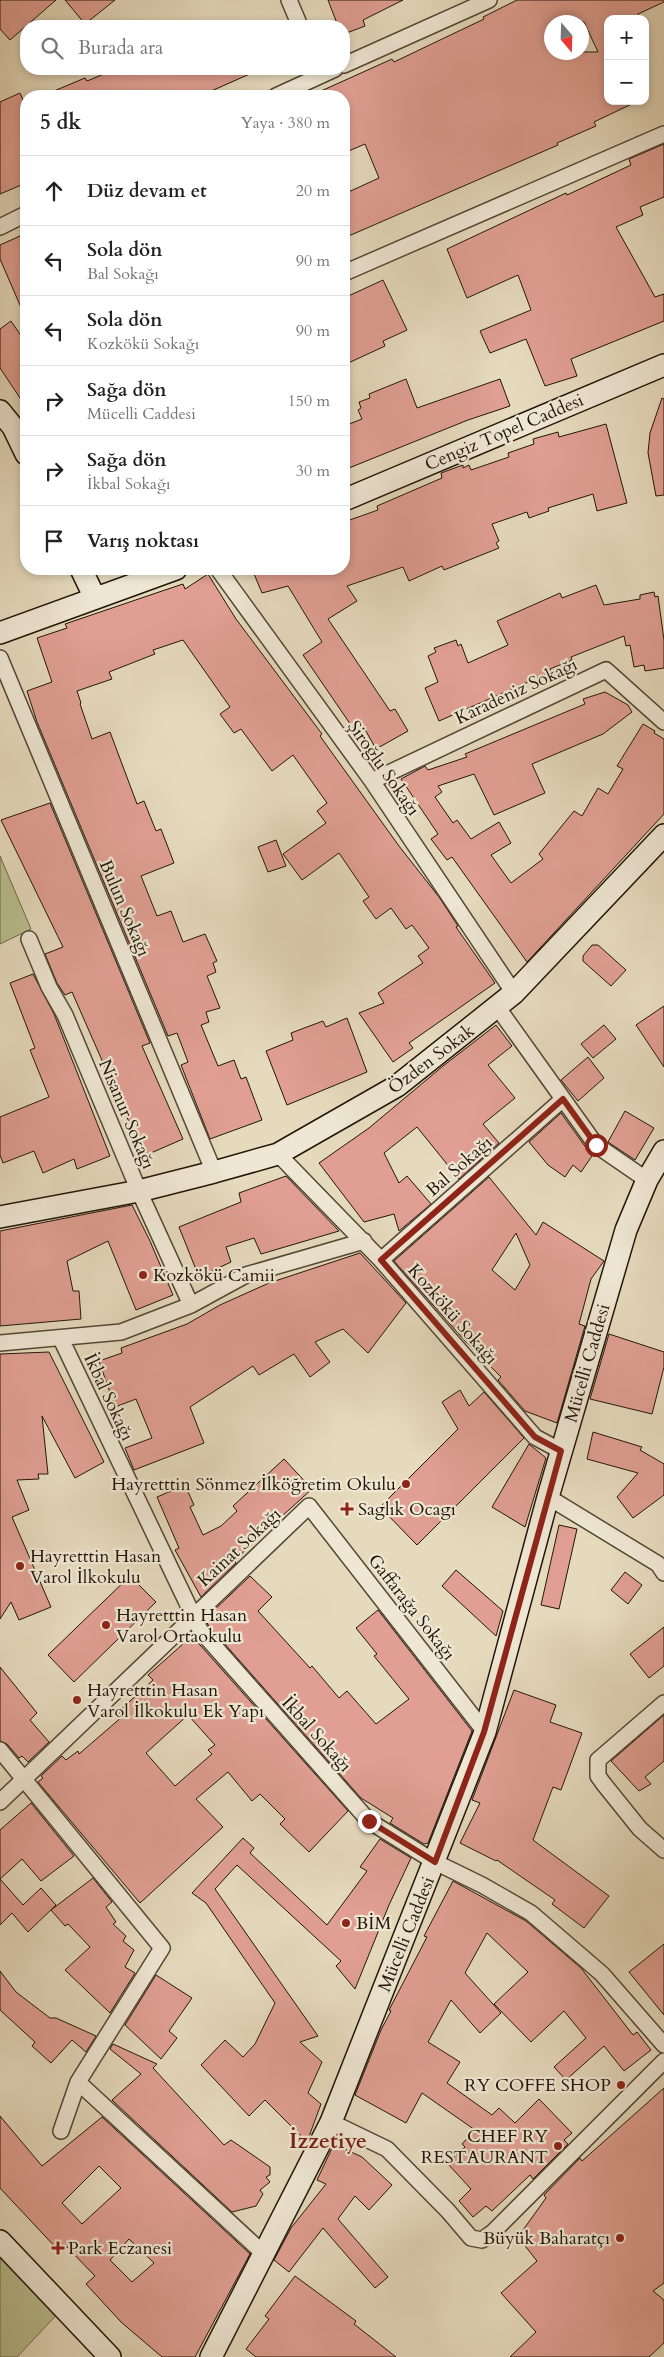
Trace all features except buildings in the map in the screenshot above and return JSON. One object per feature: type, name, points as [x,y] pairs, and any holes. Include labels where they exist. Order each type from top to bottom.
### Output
[{"type":"main road","name":"Cengiz Topel Caddesi","points":[[350,497],[664,365]]},
{"type":"main road","points":[[0,411],[20,424]]},
{"type":"main road","points":[[84,575],[95,598]]},
{"type":"main road","points":[[0,633],[159,575]]},
{"type":"main road","name":"Özden Sokak","points":[[0,1217],[139,1191],[278,1154],[396,1086],[498,1008],[664,835]]},
{"type":"main road","name":"Mücelli Caddesi","points":[[211,2357],[331,2122],[435,1862],[484,1732],[561,1451],[626,1230],[647,1180],[664,1151]]},
{"type":"main road","points":[[0,2241],[110,2357]]},
{"type":"street","points":[[289,0],[297,20]]},
{"type":"street","points":[[350,62],[489,0]]},
{"type":"street","points":[[288,90],[317,75]]},
{"type":"street","points":[[350,270],[664,134]]},
{"type":"street","points":[[0,227],[20,217]]},
{"type":"street","name":"Şiroğlu Sokağı","points":[[222,575],[372,781],[514,993]]},
{"type":"street","name":"Bulun Sokağı","points":[[0,658],[214,1172]]},
{"type":"street","name":"Karadeniz Sokağı","points":[[372,781],[606,670],[664,722]]},
{"type":"street","name":"Nisanur Sokağı","points":[[29,939],[49,987],[65,1015],[139,1191],[191,1305]]},
{"type":"street","points":[[498,1008],[596,1145],[647,1180]]},
{"type":"street","name":"Bal Sokağı","points":[[381,1260],[563,1099]]},
{"type":"street","name":"Kozkökü Sokağı","points":[[278,1154],[364,1241],[535,1437],[561,1451]]},
{"type":"street","points":[[0,1343],[122,1332],[191,1305],[246,1275],[364,1241]]},
{"type":"street","name":"İkbal Sokağı","points":[[61,1339],[200,1630],[369,1821],[435,1862],[482,1884],[531,1913],[602,1974],[664,2044]]},
{"type":"street","points":[[548,1497],[658,1564],[664,1572]]},
{"type":"street","name":"Kainat Sokağı","points":[[0,1802],[309,1506]]},
{"type":"street","name":"Gaffarağa Sokağı","points":[[309,1506],[484,1732]]},
{"type":"street","points":[[664,1703],[598,1760],[598,1776],[640,1829],[664,1850]]},
{"type":"street","points":[[0,1750],[162,1948],[78,2082],[61,2131]]},
{"type":"street","points":[[331,2122],[387,2150],[448,2211],[471,2238],[482,2240],[493,2232],[664,2062]]},
{"type":"street","points":[[78,2082],[264,2254]]},
{"type":"green space","points":[[0,856],[31,929],[0,944]]},
{"type":"green space","points":[[0,2245],[62,2309],[17,2357],[0,2357]]},
{"type":"place","name":"Kozkökü Camii","points":[[143,1275]]},
{"type":"place","name":"Hayretttin Sönmez İlköğretim Okulu","points":[[406,1484]]},
{"type":"place","name":"Saglık Ocagı","points":[[347,1509]]},
{"type":"place","name":"Hayretttin Hasan Varol İlkokulu","points":[[20,1566]]},
{"type":"place","name":"Hayretttin Hasan Varol Ortaokulu","points":[[106,1625]]},
{"type":"place","name":"Hayretttin Hasan Varol İlkokulu Ek Yapı","points":[[77,1700]]},
{"type":"place","name":"BİM","points":[[346,1923]]},
{"type":"place","name":"RY COFFE SHOP","points":[[621,2085]]},
{"type":"place","name":"CHEF RY RESTAURANT","points":[[558,2146]]},
{"type":"place","name":"Büyük Baharatçı","points":[[620,2238]]},
{"type":"place","name":"Park Eczanesi","points":[[58,2248]]},
{"type":"district","name":"İzzetiye","points":[[328,2140]]},
{"type":"route","points":[[369,1821],[435,1862],[484,1732],[561,1451],[535,1437],[381,1260],[563,1099],[596,1145]]}]
